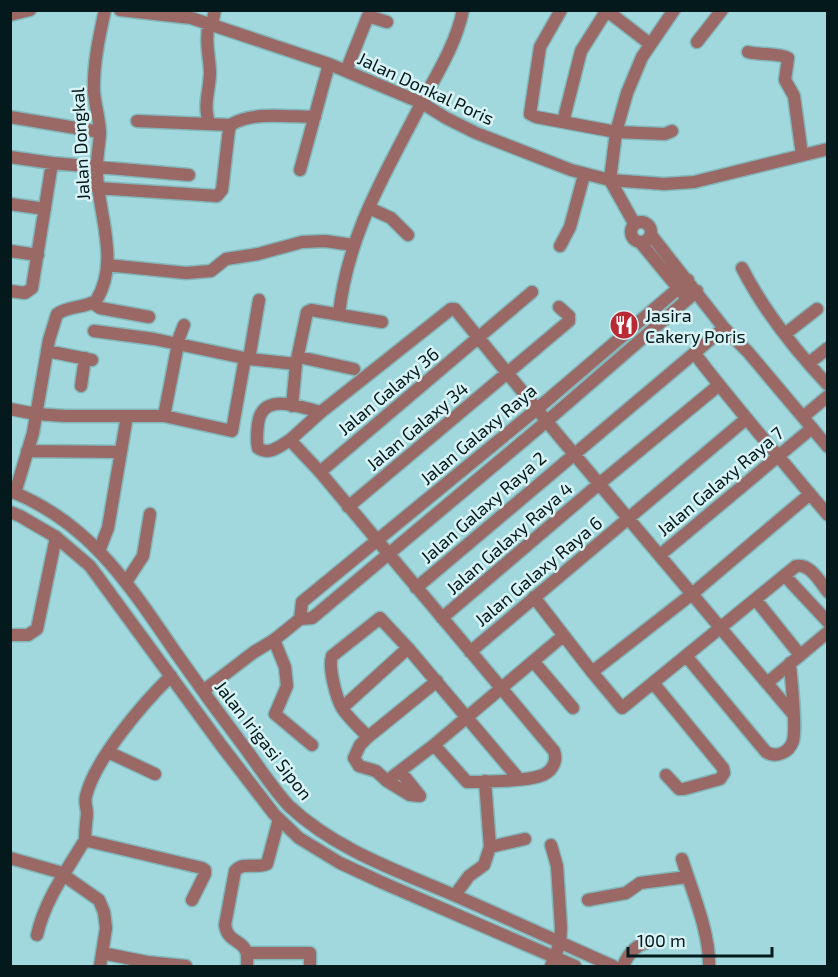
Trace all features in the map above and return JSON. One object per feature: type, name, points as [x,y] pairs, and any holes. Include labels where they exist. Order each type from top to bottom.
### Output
[{"type":"street","points":[[10,15],[30,10]]},
{"type":"street","name":"Jalan Dongkal","points":[[93,303],[98,298],[107,265],[106,232],[96,167],[100,132],[94,92],[94,71],[105,10]]},
{"type":"street","name":"Jalan Donkal Poris","points":[[120,10],[191,18],[329,64],[422,103],[476,133],[584,175],[610,180],[664,184],[694,182],[828,150]]},
{"type":"street","points":[[210,124],[206,114],[210,70],[206,46],[215,10]]},
{"type":"street","points":[[339,314],[353,245],[381,180],[451,48],[463,10]]},
{"type":"street","points":[[561,10],[540,47],[531,114],[536,117],[616,132],[665,134],[672,130]]},
{"type":"street","points":[[674,10],[650,44],[633,76],[616,132],[610,180],[634,224],[644,222],[649,225],[645,238],[692,295],[708,308],[803,417],[807,431],[828,447]]},
{"type":"street","points":[[697,42],[722,10]]},
{"type":"street","points":[[563,122],[581,51],[607,11],[650,44]]},
{"type":"street","points":[[346,71],[368,16],[387,22]]},
{"type":"street","points":[[748,52],[788,58],[785,80],[794,96],[802,155]]},
{"type":"street","points":[[300,170],[329,64]]},
{"type":"street","points":[[137,121],[231,125],[239,120],[265,116],[315,117]]},
{"type":"street","points":[[10,117],[100,132]]},
{"type":"street","points":[[98,189],[217,196],[222,190],[231,125]]},
{"type":"street","points":[[10,157],[189,175]]},
{"type":"street","points":[[10,291],[25,293],[31,291],[52,163]]},
{"type":"street","points":[[560,246],[570,227],[584,175]]},
{"type":"street","points":[[10,204],[45,209]]},
{"type":"street","points":[[369,208],[391,218],[408,235]]},
{"type":"street","points":[[107,265],[186,273],[211,271],[226,259],[258,254],[302,242],[325,241],[353,245]]},
{"type":"street","points":[[10,251],[38,255]]},
{"type":"street","points":[[742,268],[756,296],[828,385]]},
{"type":"street","name":"Jalan Galaxy Raya","points":[[300,619],[302,602],[537,409],[683,284]]},
{"type":"street","name":"Jalan Galaxy 36","points":[[320,472],[532,292]]},
{"type":"street","name":"Jalan Galaxy Raya","points":[[203,691],[300,619],[317,615],[692,295]]},
{"type":"street","points":[[10,409],[65,416],[164,416],[232,431],[259,300]]},
{"type":"street","points":[[13,492],[27,451],[47,351],[57,314],[63,310],[84,307],[93,303],[100,308],[149,316]]},
{"type":"street","name":"Jalan Galaxy 34","points":[[348,507],[569,321],[569,316],[559,308]]},
{"type":"street","points":[[292,406],[307,312],[315,309],[382,322]]},
{"type":"street","points":[[321,411],[271,405],[263,409],[259,416],[256,435],[258,448],[263,451],[272,450],[290,440],[321,411],[384,363],[447,310],[455,309],[793,714]]},
{"type":"street","points":[[785,334],[817,309]]},
{"type":"street","points":[[131,336],[134,314]]},
{"type":"street","points":[[164,416],[177,343],[184,324]]},
{"type":"street","name":"Jalan Galaxy Raya 2","points":[[416,588],[573,453],[724,328]]},
{"type":"street","points":[[94,331],[177,343],[247,358],[298,361],[354,369]]},
{"type":"street","points":[[809,363],[828,348]]},
{"type":"street","points":[[47,351],[88,359],[81,386]]},
{"type":"street","points":[[695,354],[746,419],[828,515]]},
{"type":"street","name":"Jalan Galaxy Raya 4","points":[[442,618],[719,385]]},
{"type":"street","points":[[803,417],[828,396]]},
{"type":"street","points":[[99,551],[108,528],[128,416]]},
{"type":"street","name":"Jalan Galaxy Raya 6","points":[[470,652],[746,419]]},
{"type":"street","name":"Jalan Galaxy Raya 7","points":[[660,555],[807,431]]},
{"type":"street","points":[[290,440],[320,472],[556,756],[555,764],[542,776],[466,781],[434,745]]},
{"type":"street","points":[[27,451],[120,452]]},
{"type":"street","name":"Jalan Irigasi Sipon","points":[[13,492],[56,514],[87,538],[99,551],[126,582],[263,773],[287,804],[301,817],[329,837],[394,869],[455,895],[575,966]]},
{"type":"street","points":[[592,672],[692,594],[810,494]]},
{"type":"street","name":"Jalan Irigasi Sipon","points":[[10,512],[56,537],[90,566],[126,610],[221,745],[279,819],[313,848],[340,862],[556,953],[613,966]]},
{"type":"street","points":[[126,582],[143,556],[150,514]]},
{"type":"street","points":[[10,635],[28,635],[37,629],[56,537]]},
{"type":"street","points":[[534,597],[622,708],[796,566],[808,567],[828,592]]},
{"type":"street","points":[[785,576],[828,622]]},
{"type":"street","points":[[687,657],[766,752],[771,755],[785,752],[792,743],[795,659],[756,600]]},
{"type":"street","points":[[126,610],[140,601]]},
{"type":"street","points":[[368,737],[342,708],[332,676],[331,662],[332,656],[380,618],[437,681],[518,778]]},
{"type":"street","points":[[767,683],[828,632]]},
{"type":"street","points":[[387,781],[434,745],[563,636]]},
{"type":"street","points":[[274,640],[285,667],[287,686],[276,715],[312,745]]},
{"type":"street","points":[[342,708],[408,648]]},
{"type":"street","points":[[533,661],[573,708]]},
{"type":"street","points":[[37,935],[50,898],[85,842],[86,797],[90,785],[108,752],[148,698],[171,676]]},
{"type":"street","points":[[400,771],[420,796],[410,795],[375,771],[363,768],[356,763],[354,758],[359,747],[368,737],[437,681]]},
{"type":"street","points":[[654,684],[723,768],[724,773],[720,779],[684,789],[679,789],[666,775]]},
{"type":"street","points":[[108,752],[155,774]]},
{"type":"street","points":[[455,895],[469,876],[484,865],[490,847],[485,781]]},
{"type":"street","points":[[290,828],[301,817]]},
{"type":"street","points":[[247,966],[245,948],[226,933],[225,925],[235,871],[238,867],[245,865],[261,867],[267,864],[279,819]]},
{"type":"street","points":[[490,847],[525,839]]},
{"type":"street","points":[[85,842],[111,845],[200,867],[205,870],[205,874],[192,900]]},
{"type":"street","points":[[551,845],[558,866],[556,953]]},
{"type":"street","points":[[10,858],[64,875],[101,903],[106,928],[100,966]]},
{"type":"street","points":[[682,859],[704,930],[709,966]]},
{"type":"street","points":[[588,900],[626,893],[640,883],[687,877]]},
{"type":"street","points":[[623,966],[630,953],[646,943]]},
{"type":"street","points":[[102,952],[147,962],[186,966]]},
{"type":"street","points":[[247,953],[310,953],[310,966]]},
{"type":"place","name":"Jasira Cakery Poris","points":[[624,325]]}]
